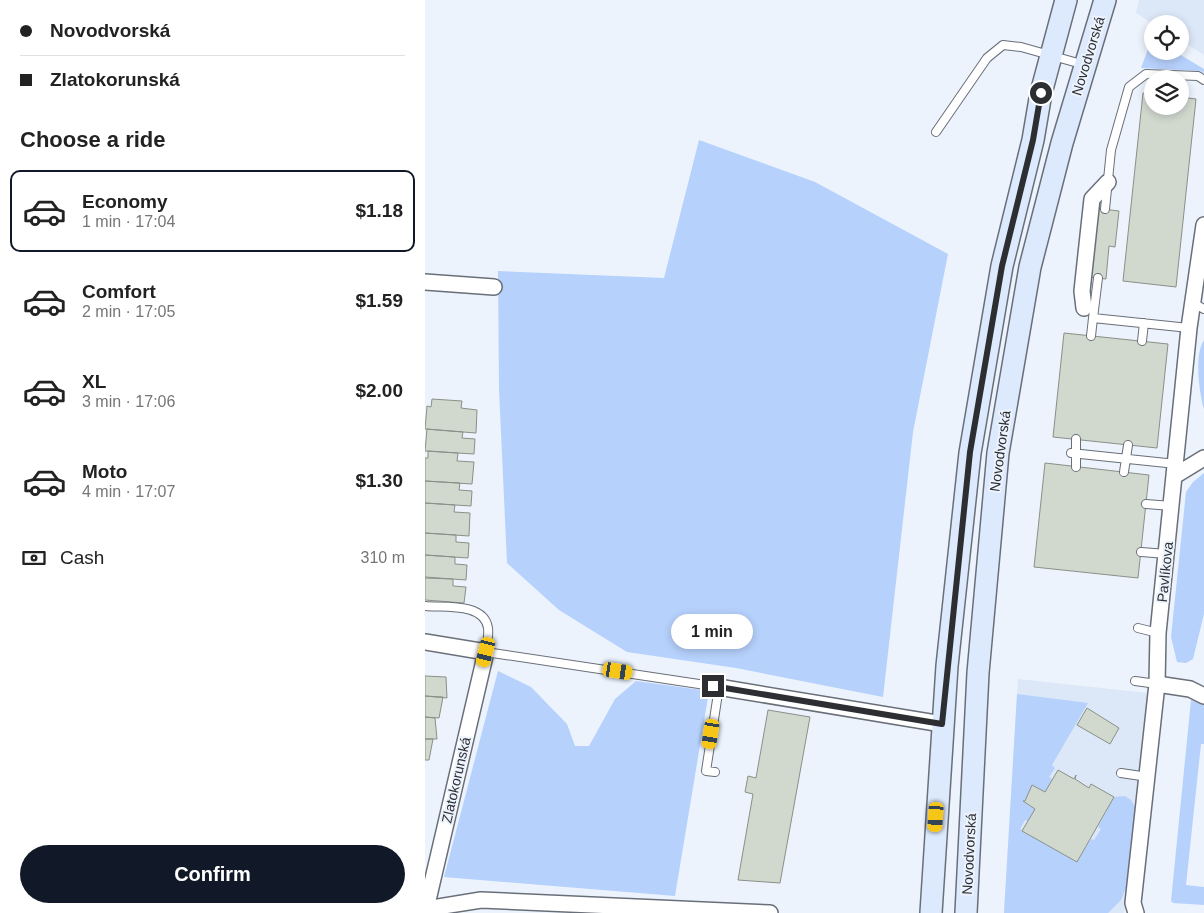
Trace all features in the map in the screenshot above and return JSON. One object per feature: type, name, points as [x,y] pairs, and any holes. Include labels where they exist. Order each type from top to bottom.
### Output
[{"type":"main road","name":"Novodvorská","points":[[931,913],[942,724],[970,452],[1002,266],[1033,140],[1041,93],[1066,0]]},
{"type":"main road","name":"Novodvorská","points":[[967,913],[978,673],[998,453],[1030,267],[1105,0]]},
{"type":"street","points":[[1088,313],[1082,291],[1092,200],[1108,182]]},
{"type":"street","name":"Pavlíkova","points":[[1132,910],[1148,777],[1157,684],[1158,633],[1189,328],[1198,306],[1204,225]]},
{"type":"street","points":[[425,282],[494,287]]},
{"type":"street","points":[[1176,469],[1204,458]]},
{"type":"street","points":[[425,642],[486,652]]},
{"type":"street","name":"Zlatokorunská","points":[[425,913],[486,652]]},
{"type":"street","points":[[1157,684],[1190,689],[1204,696]]},
{"type":"street","points":[[716,686],[942,724]]},
{"type":"street","points":[[425,909],[481,900],[770,913]]},
{"type":"lane","points":[[936,132],[987,58],[1003,45],[1021,47],[1085,66]]},
{"type":"lane","points":[[1105,209],[1111,150],[1129,87],[1144,76]]},
{"type":"lane","points":[[1189,76],[1198,76],[1204,80]]},
{"type":"lane","points":[[1091,336],[1088,313],[1098,278]]},
{"type":"lane","points":[[1088,313],[1144,323],[1189,328]]},
{"type":"lane","points":[[1142,341],[1144,323]]},
{"type":"lane","points":[[1076,439],[1073,453],[1076,467]]},
{"type":"lane","points":[[1124,472],[1128,445]]},
{"type":"lane","points":[[1073,453],[1127,459],[1176,469]]},
{"type":"lane","points":[[1146,504],[1172,506]]},
{"type":"lane","points":[[1141,552],[1167,554]]},
{"type":"lane","points":[[425,606],[474,610],[483,617],[488,627],[486,652],[716,686],[706,770],[715,772]]},
{"type":"lane","points":[[1139,628],[1158,633]]},
{"type":"lane","points":[[1135,681],[1157,684]]},
{"type":"lane","points":[[1121,773],[1148,777]]},
{"type":"shaded area","points":[[1139,0],[1204,0],[1204,55],[1189,46],[1189,15],[1144,15],[1144,18],[1136,13]]},
{"type":"shaded area","points":[[1144,60],[1189,60],[1204,69],[1204,73],[1189,70],[1141,68]]},
{"type":"shaded area","points":[[699,140],[815,182],[948,254],[913,432],[883,697],[736,668],[627,652],[559,610],[507,563],[499,389],[498,271],[664,278]]},
{"type":"shaded area","points":[[1204,340],[1204,409],[1200,393],[1198,364]]},
{"type":"shaded area","points":[[1204,473],[1204,614],[1193,659],[1186,663],[1177,662],[1171,637],[1186,492],[1193,482]]},
{"type":"shaded area","points":[[498,671],[531,687],[567,724],[575,746],[589,746],[615,699],[636,681],[709,691],[675,896],[444,877]]},
{"type":"shaded area","points":[[1018,679],[1148,693],[1124,913],[1004,913]]},
{"type":"shaded area","points":[[1017,694],[1088,703],[1052,765],[1055,768],[1049,777],[1052,779],[1045,792],[1032,785],[1025,801],[1023,801],[1035,809],[1028,821],[1025,820],[1020,829],[1077,862],[1091,839],[1094,840],[1101,829],[1098,827],[1114,797],[1125,796],[1131,800],[1135,807],[1126,888],[1121,900],[1108,913],[1004,913]]},
{"type":"shaded area","points":[[1191,700],[1204,705],[1204,744],[1201,744],[1186,885],[1204,887],[1204,905],[1173,903],[1171,901]]},
{"type":"building","points":[[1143,93],[1144,115],[1189,115],[1189,98],[1196,99],[1176,287],[1123,281]]},
{"type":"building","points":[[1095,208],[1119,211],[1115,247],[1109,246],[1106,279],[1088,277]]},
{"type":"building","points":[[1064,333],[1168,344],[1157,448],[1053,437]]},
{"type":"building","points":[[432,399],[462,401],[461,408],[477,410],[476,433],[425,429],[427,406],[431,407]]},
{"type":"building","points":[[427,429],[463,432],[462,438],[475,439],[474,454],[425,451]]},
{"type":"building","points":[[428,451],[458,453],[457,461],[474,462],[472,484],[425,481],[425,458],[428,458]]},
{"type":"building","points":[[1045,463],[1149,475],[1138,578],[1034,567]]},
{"type":"building","points":[[425,481],[460,483],[459,490],[472,491],[471,506],[425,503]]},
{"type":"building","points":[[425,503],[455,505],[454,512],[470,513],[469,536],[425,533]]},
{"type":"building","points":[[425,533],[456,535],[456,542],[469,543],[468,558],[425,555]]},
{"type":"building","points":[[425,555],[455,557],[455,564],[467,565],[466,580],[425,577]]},
{"type":"building","points":[[425,578],[453,579],[453,586],[466,587],[464,603],[425,600]]},
{"type":"building","points":[[425,676],[446,677],[447,698],[425,696]]},
{"type":"building","points":[[425,696],[443,697],[439,718],[425,717]]},
{"type":"building","points":[[1087,708],[1119,728],[1110,744],[1077,725]]},
{"type":"building","points":[[768,710],[810,717],[780,883],[738,880],[753,794],[745,792],[748,776],[756,778]]},
{"type":"building","points":[[425,717],[435,718],[437,739],[425,739]]},
{"type":"building","points":[[425,739],[433,739],[429,760],[425,760]]},
{"type":"building","points":[[1058,770],[1074,779],[1076,775],[1075,779],[1089,788],[1091,784],[1114,797],[1077,862],[1022,831],[1035,809],[1023,801],[1025,801],[1032,785],[1045,792]]},
{"type":"route","points":[[713,686],[942,724],[970,452],[1002,266],[1033,140],[1041,93]]}]
